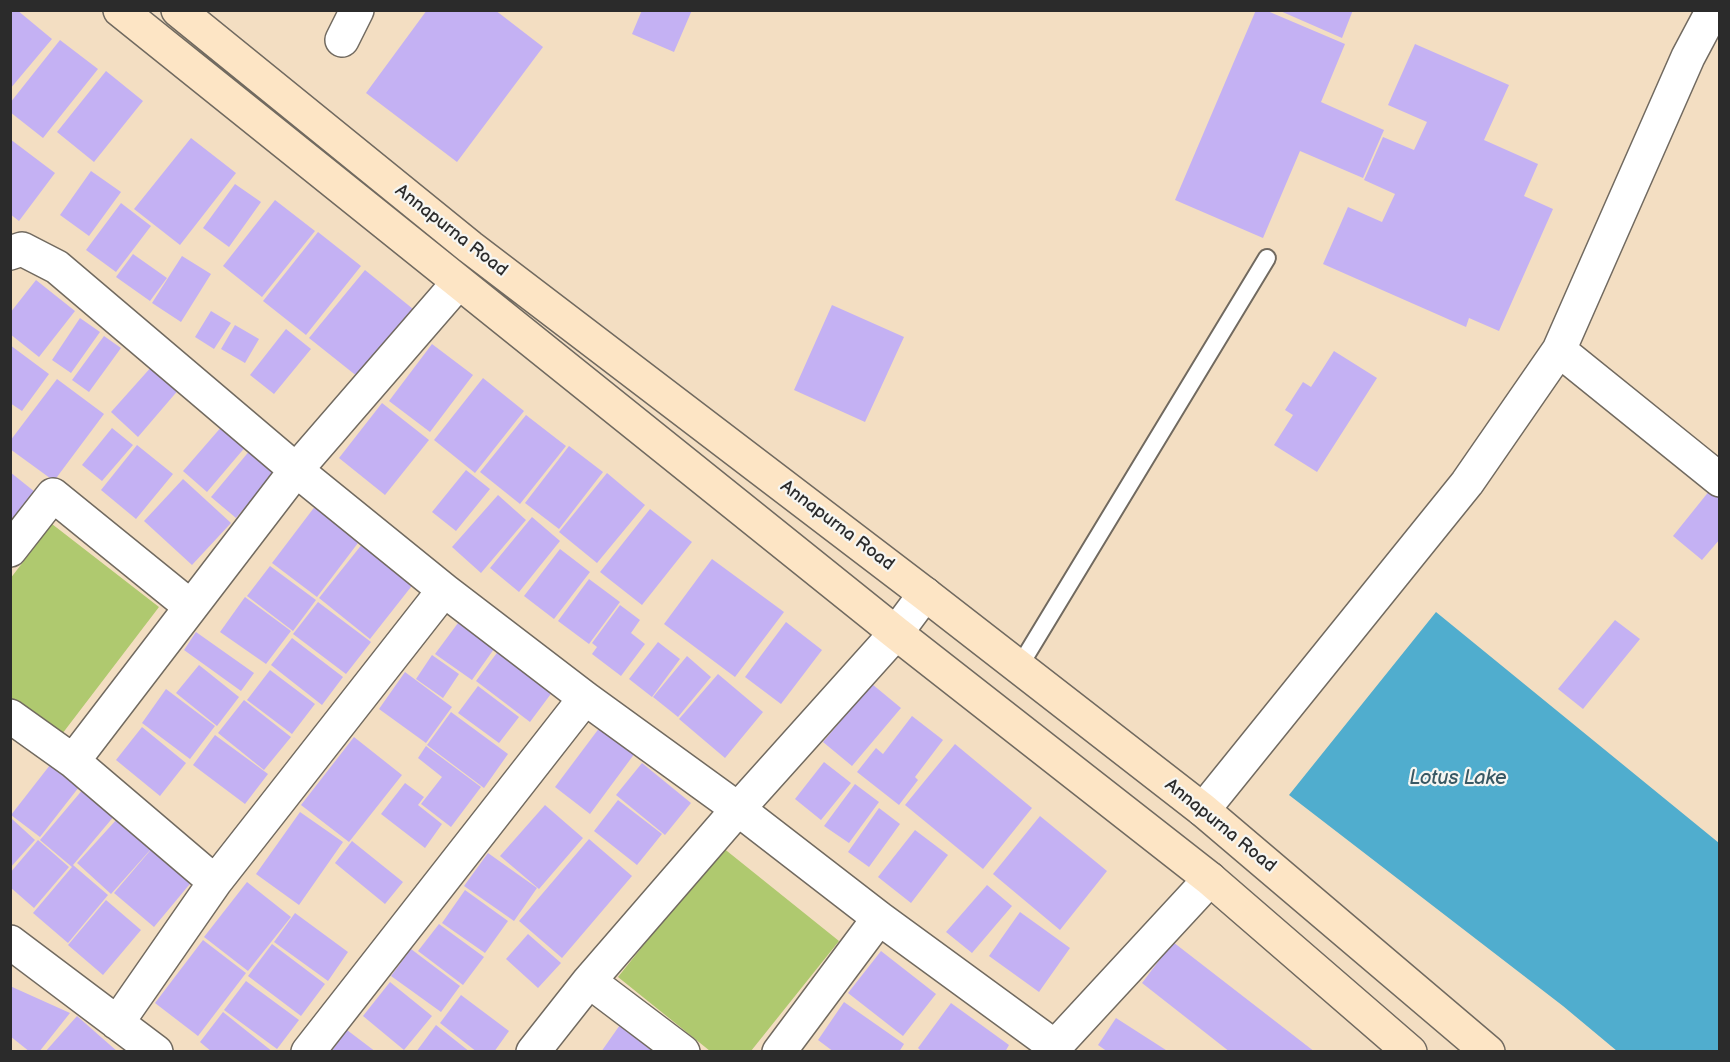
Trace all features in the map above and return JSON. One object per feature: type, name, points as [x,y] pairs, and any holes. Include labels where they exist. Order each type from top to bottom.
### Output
[{"type":"main road","name":"Annapurna Road","points":[[120,10],[458,284],[896,633],[1210,879],[1399,1048]]},
{"type":"main road","name":"Annapurna Road","points":[[178,10],[470,247],[925,594],[1203,810],[1488,1052]]},
{"type":"street","points":[[342,40],[357,10]]},
{"type":"street","points":[[1203,810],[1467,483],[1559,350],[1688,57],[1713,10]]},
{"type":"street","points":[[10,253],[22,249],[57,267],[296,470],[444,590],[585,698],[738,809],[1052,1049],[1210,879]]},
{"type":"street","points":[[73,761],[296,470],[458,284]]},
{"type":"street","points":[[1559,350],[1719,480]]},
{"type":"street","points":[[10,550],[53,495],[191,607]]},
{"type":"street","points":[[117,1023],[215,882],[444,590]]},
{"type":"street","points":[[533,1052],[589,981],[738,809],[896,633],[925,594]]},
{"type":"street","points":[[308,1052],[585,698]]},
{"type":"street","points":[[10,716],[73,761],[215,882]]},
{"type":"street","points":[[779,1052],[879,918]]},
{"type":"street","points":[[10,942],[156,1052]]},
{"type":"street","points":[[589,981],[683,1052]]},
{"type":"lane","points":[[1019,667],[1267,258]]},
{"type":"green space","points":[[52,524],[159,607],[59,738],[11,701],[10,579]]},
{"type":"green space","points":[[722,847],[839,941],[751,1051],[710,1051],[618,977]]},
{"type":"water","name":"Lotus Lake","points":[[1436,612],[1719,843],[1719,1051],[1617,1051],[1563,1006],[1289,795]]},
{"type":"building","points":[[10,10],[17,10],[52,39],[10,89]]},
{"type":"building","points":[[427,10],[495,10],[543,47],[457,162],[366,93]]},
{"type":"building","points":[[642,10],[692,10],[674,52],[632,34]]},
{"type":"building","points":[[1256,10],[1265,10],[1345,44],[1321,102],[1384,130],[1363,178],[1300,151],[1263,238],[1175,200]]},
{"type":"building","points":[[1278,10],[1353,10],[1342,38]]},
{"type":"building","points":[[60,40],[98,69],[43,138],[10,112],[10,103]]},
{"type":"building","points":[[1415,44],[1509,85],[1484,140],[1538,164],[1524,196],[1553,209],[1499,331],[1469,318],[1466,327],[1323,264],[1348,207],[1382,222],[1395,194],[1364,180],[1383,137],[1414,150],[1427,122],[1388,105]]},
{"type":"building","points":[[106,71],[143,101],[94,162],[57,132]]},
{"type":"building","points":[[191,138],[236,173],[180,245],[134,209]]},
{"type":"building","points":[[10,139],[55,173],[19,221],[10,214]]},
{"type":"building","points":[[91,171],[121,192],[89,236],[60,215]]},
{"type":"building","points":[[235,184],[261,202],[229,247],[203,228]]},
{"type":"building","points":[[275,200],[315,231],[262,297],[223,266]]},
{"type":"building","points":[[121,203],[151,226],[116,272],[86,250]]},
{"type":"building","points":[[318,232],[361,266],[306,335],[263,301]]},
{"type":"building","points":[[133,254],[167,278],[150,301],[116,277]]},
{"type":"building","points":[[182,256],[211,274],[181,322],[152,303]]},
{"type":"building","points":[[365,270],[413,309],[358,377],[309,338]]},
{"type":"building","points":[[36,280],[75,311],[39,357],[10,334],[10,313]]},
{"type":"building","points":[[832,305],[904,337],[865,422],[794,390]]},
{"type":"building","points":[[211,311],[231,323],[214,349],[195,337]]},
{"type":"building","points":[[80,318],[100,332],[71,373],[52,360]]},
{"type":"building","points":[[235,325],[259,339],[245,363],[221,349]]},
{"type":"building","points":[[286,329],[311,349],[274,394],[250,375]]},
{"type":"building","points":[[104,336],[121,348],[89,392],[72,380]]},
{"type":"building","points":[[432,344],[473,375],[430,432],[389,401]]},
{"type":"building","points":[[10,345],[49,374],[22,411],[10,403]]},
{"type":"building","points":[[1334,351],[1377,378],[1317,472],[1274,445],[1293,415],[1285,410],[1303,382],[1311,387]]},
{"type":"building","points":[[153,365],[180,388],[138,437],[111,412]]},
{"type":"building","points":[[483,378],[524,411],[475,473],[434,440]]},
{"type":"building","points":[[57,379],[104,414],[54,481],[10,449],[10,441]]},
{"type":"building","points":[[382,403],[429,440],[385,495],[339,458]]},
{"type":"building","points":[[526,415],[566,446],[520,504],[480,472]]},
{"type":"building","points":[[223,425],[247,445],[207,492],[183,471]]},
{"type":"building","points":[[112,428],[133,445],[102,481],[82,465]]},
{"type":"building","points":[[137,445],[173,474],[136,519],[101,490]]},
{"type":"building","points":[[569,446],[603,472],[559,529],[525,503]]},
{"type":"building","points":[[251,449],[276,471],[236,518],[211,497]]},
{"type":"building","points":[[466,470],[490,489],[456,531],[432,512]]},
{"type":"building","points":[[10,472],[40,496],[19,523],[10,516]]},
{"type":"building","points":[[607,473],[645,505],[597,563],[559,532]]},
{"type":"building","points":[[183,479],[231,523],[192,565],[144,521]]},
{"type":"building","points":[[1710,490],[1720,498],[1720,539],[1702,560],[1673,536]]},
{"type":"building","points":[[498,495],[526,520],[481,573],[452,547]]},
{"type":"building","points":[[316,505],[361,539],[317,597],[272,563]]},
{"type":"building","points":[[650,509],[692,542],[642,605],[600,572]]},
{"type":"building","points":[[532,517],[560,541],[519,592],[490,568]]},
{"type":"building","points":[[367,538],[418,578],[370,639],[319,598]]},
{"type":"building","points":[[560,549],[590,572],[554,619],[524,596]]},
{"type":"building","points":[[712,559],[784,612],[735,677],[664,624]]},
{"type":"building","points":[[270,566],[316,600],[293,631],[247,596]]},
{"type":"building","points":[[589,579],[620,602],[589,644],[558,621]]},
{"type":"building","points":[[245,597],[291,631],[266,664],[220,632]]},
{"type":"building","points":[[318,602],[371,642],[346,674],[293,634]]},
{"type":"building","points":[[620,605],[640,620],[631,633],[645,644],[621,676],[592,654],[597,647],[592,643]]},
{"type":"building","points":[[1615,620],[1640,639],[1583,709],[1558,689]]},
{"type":"building","points":[[786,622],[822,650],[781,704],[745,677]]},
{"type":"building","points":[[458,623],[494,649],[472,680],[435,654]]},
{"type":"building","points":[[196,632],[254,673],[241,691],[184,650]]},
{"type":"building","points":[[292,638],[343,677],[322,705],[271,665]]},
{"type":"building","points":[[658,642],[680,659],[652,697],[629,679]]},
{"type":"building","points":[[502,646],[556,687],[530,722],[476,681]]},
{"type":"building","points":[[432,655],[459,674],[443,698],[416,679]]},
{"type":"building","points":[[687,656],[711,677],[678,717],[653,697]]},
{"type":"building","points":[[199,665],[239,697],[217,726],[176,693]]},
{"type":"building","points":[[270,670],[315,704],[292,734],[247,700]]},
{"type":"building","points":[[405,672],[452,707],[426,743],[379,709]]},
{"type":"building","points":[[718,674],[763,712],[725,758],[679,719]]},
{"type":"building","points":[[872,684],[901,708],[852,766],[823,742]]},
{"type":"building","points":[[478,686],[519,717],[499,743],[458,713]]},
{"type":"building","points":[[166,689],[215,726],[190,759],[142,723]]},
{"type":"building","points":[[244,700],[291,737],[264,770],[218,733]]},
{"type":"building","points":[[451,712],[508,754],[484,788],[427,745]]},
{"type":"building","points":[[912,716],[943,740],[915,777],[918,780],[899,805],[857,772],[876,748],[883,754]]},
{"type":"building","points":[[142,727],[186,763],[160,796],[116,760]]},
{"type":"building","points":[[600,727],[635,753],[590,814],[555,787]]},
{"type":"building","points":[[215,735],[268,774],[245,804],[193,765]]},
{"type":"building","points":[[354,737],[402,775],[349,842],[301,805]]},
{"type":"building","points":[[955,744],[1032,808],[983,869],[905,805]]},
{"type":"building","points":[[426,746],[481,787],[451,827],[421,804],[442,777],[418,758]]},
{"type":"building","points":[[824,762],[851,783],[821,820],[795,799]]},
{"type":"building","points":[[642,763],[691,803],[665,835],[616,795]]},
{"type":"building","points":[[50,765],[79,787],[40,837],[11,815]]},
{"type":"building","points":[[405,783],[424,797],[418,805],[442,824],[425,848],[381,814]]},
{"type":"building","points":[[855,784],[879,802],[849,843],[824,826]]},
{"type":"building","points":[[84,788],[115,815],[73,865],[108,895],[68,943],[33,913],[72,867],[40,840]]},
{"type":"building","points":[[618,800],[662,834],[637,865],[594,831]]},
{"type":"building","points":[[545,805],[583,838],[539,889],[500,856]]},
{"type":"building","points":[[879,808],[900,824],[869,867],[848,852]]},
{"type":"building","points":[[300,812],[343,842],[299,905],[256,874]]},
{"type":"building","points":[[1040,816],[1107,871],[1060,930],[993,874]]},
{"type":"building","points":[[12,819],[35,840],[10,868],[10,821]]},
{"type":"building","points":[[117,819],[151,849],[111,894],[77,863]]},
{"type":"building","points":[[915,830],[948,855],[911,903],[878,877]]},
{"type":"building","points":[[589,839],[632,876],[562,958],[519,921]]},
{"type":"building","points":[[38,840],[69,867],[34,908],[10,887],[10,873]]},
{"type":"building","points":[[352,841],[403,882],[385,904],[335,863]]},
{"type":"building","points":[[154,846],[194,879],[154,927],[114,893]]},
{"type":"building","points":[[488,853],[537,888],[514,921],[464,886]]},
{"type":"building","points":[[247,882],[291,917],[248,971],[204,937]]},
{"type":"building","points":[[987,885],[1012,906],[972,953],[946,932]]},
{"type":"building","points":[[465,890],[508,921],[485,953],[442,923]]},
{"type":"building","points":[[106,900],[141,930],[103,975],[68,945]]},
{"type":"building","points":[[1020,912],[1070,948],[1039,992],[989,956]]},
{"type":"building","points":[[295,913],[348,952],[328,981],[274,942]]},
{"type":"building","points":[[439,924],[484,957],[463,985],[418,951]]},
{"type":"building","points":[[528,934],[561,963],[538,988],[506,959]]},
{"type":"building","points":[[203,940],[246,973],[198,1036],[155,1003]]},
{"type":"building","points":[[1173,942],[1315,1052],[1230,1052],[1142,983]]},
{"type":"building","points":[[272,944],[325,984],[301,1016],[248,976]]},
{"type":"building","points":[[411,949],[460,986],[441,1012],[391,976]]},
{"type":"building","points":[[881,951],[936,994],[903,1036],[848,993]]},
{"type":"building","points":[[246,981],[299,1020],[277,1049],[224,1010]]},
{"type":"building","points":[[390,982],[432,1016],[404,1050],[363,1016]]},
{"type":"building","points":[[10,986],[70,1013],[39,1052],[30,1052],[10,1036]]},
{"type":"building","points":[[461,995],[509,1031],[494,1052],[477,1052],[440,1023]]},
{"type":"building","points":[[844,1002],[904,1044],[899,1052],[834,1052],[818,1040]]},
{"type":"building","points":[[951,1003],[1009,1045],[1005,1052],[922,1052],[918,1048]]},
{"type":"building","points":[[223,1012],[273,1052],[212,1052],[200,1042]]},
{"type":"building","points":[[77,1016],[118,1052],[45,1052]]},
{"type":"building","points":[[1116,1018],[1169,1052],[1108,1052],[1098,1045]]},
{"type":"building","points":[[622,1022],[662,1052],[601,1052]]},
{"type":"building","points":[[436,1025],[470,1052],[416,1052]]},
{"type":"building","points":[[347,1030],[376,1052],[331,1052]]}]
